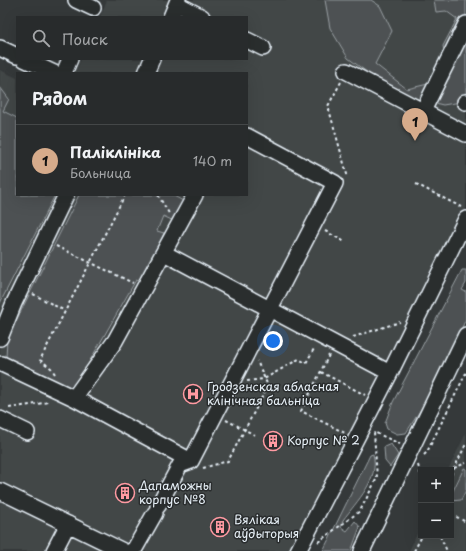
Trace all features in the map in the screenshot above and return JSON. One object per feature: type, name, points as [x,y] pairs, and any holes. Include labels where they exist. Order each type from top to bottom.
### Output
[{"type":"street","points":[[76,0],[93,8]]},
{"type":"street","points":[[175,7],[199,16]]},
{"type":"street","points":[[423,111],[466,24]]},
{"type":"street","points":[[248,41],[262,48]]},
{"type":"street","points":[[0,48],[16,56]]},
{"type":"street","points":[[26,60],[52,72]]},
{"type":"street","points":[[64,72],[70,60]]},
{"type":"street","points":[[146,72],[152,60]]},
{"type":"street","points":[[346,71],[466,134]]},
{"type":"street","points":[[131,551],[134,550],[180,465],[198,461],[224,417],[251,347],[335,183],[248,137]]},
{"type":"street","points":[[0,338],[21,288],[66,196]]},
{"type":"street","points":[[74,398],[115,340],[194,196]]},
{"type":"street","points":[[298,551],[390,373],[465,214]]},
{"type":"street","points":[[164,253],[390,373]]},
{"type":"street","points":[[362,551],[466,335]]},
{"type":"street","points":[[1,363],[198,461]]},
{"type":"street","points":[[4,414],[27,432]]},
{"type":"street","points":[[0,491],[123,551]]},
{"type":"street","points":[[54,551],[68,524]]},
{"type":"path","points":[[416,184],[465,214]]},
{"type":"path","points":[[55,374],[51,368],[40,360],[124,196]]},
{"type":"path","points":[[159,196],[178,228]]},
{"type":"path","points":[[314,226],[345,242]]},
{"type":"path","points":[[44,240],[145,288]]},
{"type":"path","points":[[21,288],[65,311]]},
{"type":"path","points":[[350,436],[301,412],[335,343],[401,321]]},
{"type":"path","points":[[244,387],[248,380],[264,379],[299,359],[306,363],[321,336]]},
{"type":"path","points":[[198,461],[200,469],[228,461],[268,386],[251,347]]},
{"type":"path","points":[[320,372],[369,398]]},
{"type":"path","points":[[422,457],[427,452],[466,373]]},
{"type":"path","points":[[4,414],[52,402]]},
{"type":"path","points":[[224,417],[255,435]]},
{"type":"path","points":[[318,542],[360,511],[377,478],[374,432]]},
{"type":"path","points":[[454,468],[466,444]]},
{"type":"path","points":[[454,468],[466,463]]},
{"type":"path","points":[[454,516],[466,522]]},
{"type":"path","points":[[414,551],[420,539]]},
{"type":"path","points":[[441,539],[447,551]]},
{"type":"shaded area","name":"Гродзенская абласная клінічная бальніца","points":[[107,0],[466,0],[466,237],[307,551],[0,551],[0,70],[16,78],[16,196],[248,196],[248,72],[74,72],[80,60],[248,60],[248,16],[100,16]]},
{"type":"shaded area","points":[[325,0],[371,0],[380,6],[392,31],[375,64],[407,89],[449,79],[443,46],[457,19],[446,11],[436,12],[434,0],[466,0],[466,98],[461,102],[443,105],[395,93],[348,58],[330,28]]},
{"type":"shaded area","points":[[0,87],[9,99],[3,111],[16,118],[16,196],[54,196],[0,303]]},
{"type":"shaded area","points":[[78,196],[174,196],[187,203],[176,222],[163,216],[157,231],[164,233],[162,238],[165,240],[143,283],[136,280],[72,392],[6,358],[7,339]]},
{"type":"shaded area","points":[[462,270],[466,270],[466,283],[462,290],[466,292],[466,319],[428,398],[406,433],[397,434],[387,429],[385,423],[393,402]]},
{"type":"shaded area","points":[[466,433],[466,551],[409,551],[418,532],[418,539],[454,539],[454,467],[449,467]]},
{"type":"shaded area","points":[[391,444],[398,455],[390,467],[385,461],[384,447]]},
{"type":"shaded area","points":[[373,454],[373,472],[370,481],[366,489],[343,520],[341,527],[347,531],[355,521],[360,527],[351,551],[323,551],[370,455]]},
{"type":"shaded area","points":[[464,468],[466,469],[466,490],[461,500],[454,501],[454,489]]},
{"type":"place","name":"Паліклініка","points":[[415,141]]},
{"type":"place","name":"Гродзенская абласная клінічная бальніца","points":[[193,394]]},
{"type":"place","name":"Корпус № 2","points":[[273,441]]},
{"type":"place","name":"Дапаможны корпус №8","points":[[125,493]]},
{"type":"place","name":"Вялікая аўдыторыя","points":[[220,527]]}]
